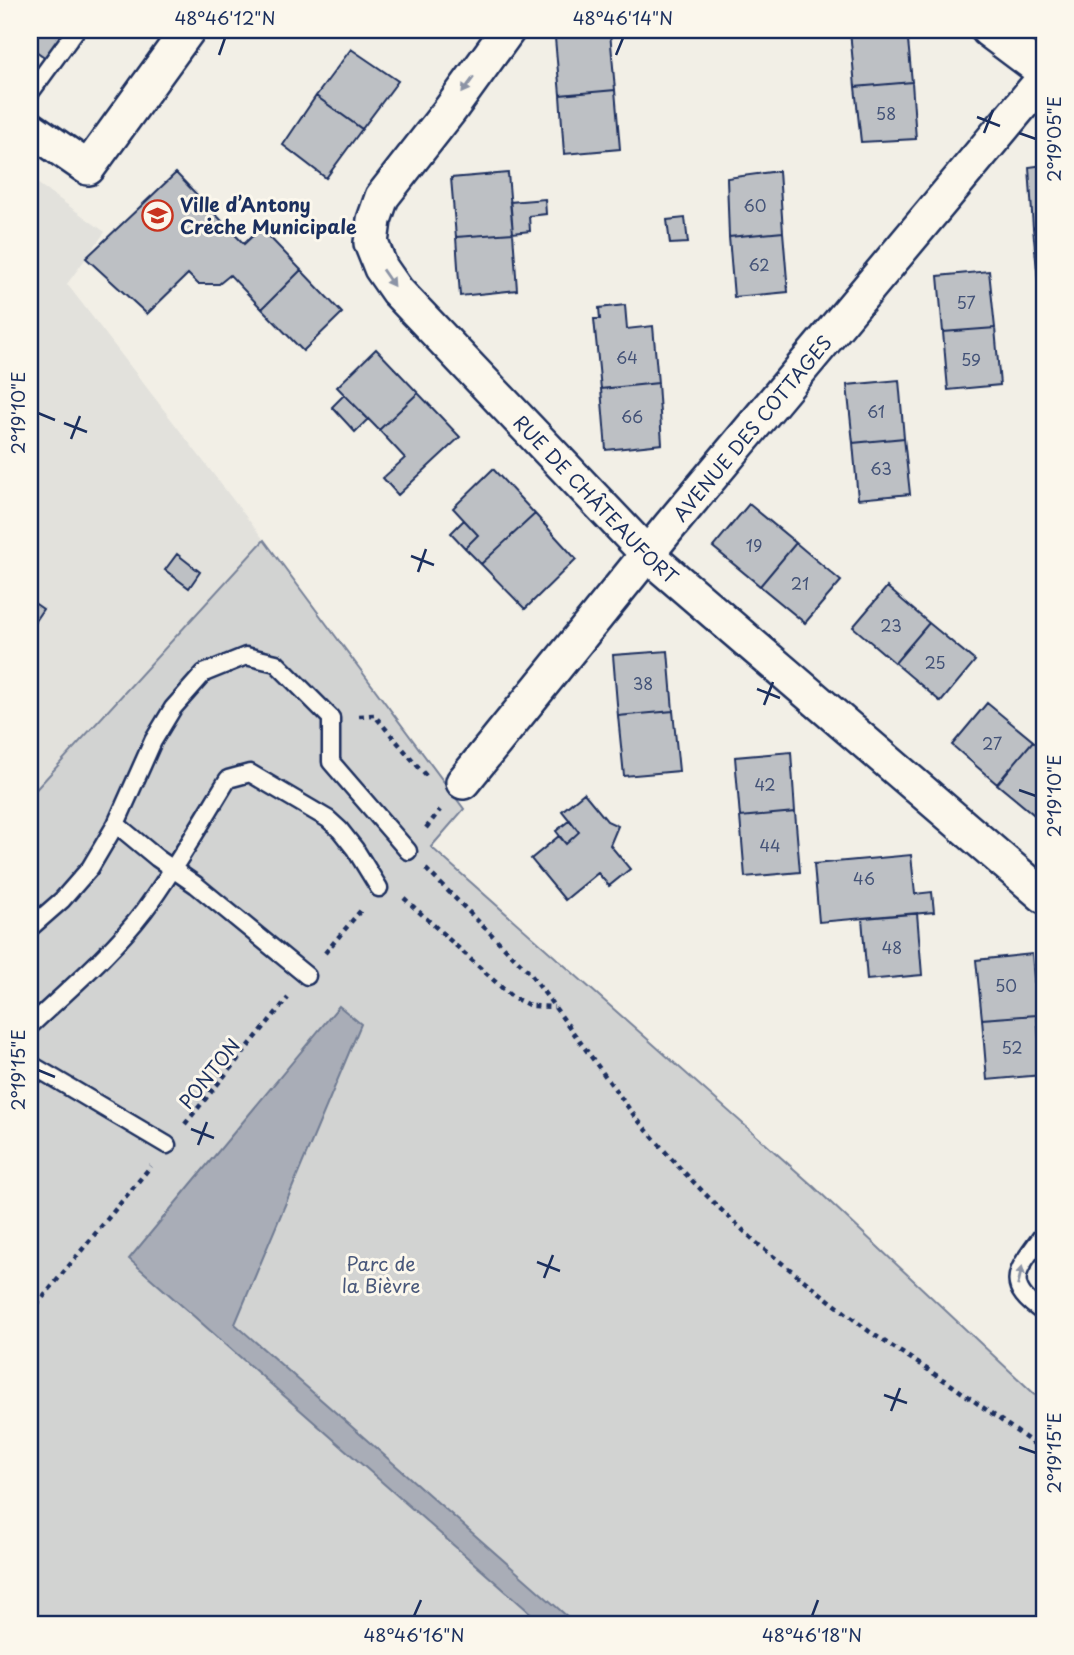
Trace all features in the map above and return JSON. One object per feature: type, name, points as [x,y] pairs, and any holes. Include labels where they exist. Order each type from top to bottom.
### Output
[{"type":"street","points":[[30,128],[88,168],[188,30]]},
{"type":"street","name":"RUE DE CHÂTEAUFORT","points":[[508,30],[382,197],[374,220],[371,243],[381,268],[397,291],[647,554],[1044,896]]},
{"type":"street","points":[[988,30],[1044,75]]},
{"type":"street","name":"AVENUE DES COTTAGES","points":[[465,779],[647,554],[1044,75]]},
{"type":"lane","points":[[30,93],[76,30]]},
{"type":"lane","points":[[30,928],[62,900],[90,868],[116,824],[153,741],[173,708],[204,673],[246,656],[276,663],[331,718],[331,762],[408,851]]},
{"type":"lane","points":[[30,1026],[117,943],[143,912],[228,779],[250,773],[328,819],[355,849],[379,888]]},
{"type":"lane","points":[[116,824],[307,976]]},
{"type":"lane","points":[[30,1064],[167,1146]]},
{"type":"lane","points":[[1044,1233],[1018,1271],[1018,1287],[1027,1302],[1044,1313]]},
{"type":"path","points":[[331,718],[374,715],[431,781],[451,759],[465,779]]},
{"type":"path","points":[[408,851],[529,972],[636,1118],[677,1165],[761,1246],[870,1332],[953,1386],[1044,1451]]},
{"type":"path","name":"PONTON","points":[[30,1312],[379,888]]},
{"type":"path","points":[[418,912],[512,997],[531,1006],[555,1007]]},
{"type":"shaded area","points":[[30,178],[105,232],[67,284],[264,540],[30,796]]},
{"type":"shaded area","points":[[339,1006],[361,1024],[235,1324],[577,1625],[544,1625],[129,1259]]},
{"type":"green space","name":"Parc de la Bièvre","points":[[264,540],[464,809],[431,847],[812,1185],[1044,1403],[1044,1625],[30,1625],[30,796]]},
{"type":"building","points":[[30,30],[66,30],[46,58],[30,47]]},
{"type":"building","points":[[850,30],[907,30],[912,82],[855,87]]},
{"type":"building","points":[[610,32],[615,90],[560,95],[555,38]]},
{"type":"building","points":[[351,49],[398,81],[362,129],[316,96]]},
{"type":"building","points":[[912,82],[916,139],[861,142],[855,87]]},
{"type":"building","points":[[615,90],[620,149],[564,154],[560,95]]},
{"type":"building","points":[[316,96],[362,129],[326,178],[283,145]]},
{"type":"building","points":[[1044,165],[1044,226],[1033,228],[1029,167]]},
{"type":"building","points":[[779,171],[783,232],[729,237],[727,178]]},
{"type":"building","points":[[176,173],[244,244],[261,228],[301,270],[262,309],[230,275],[219,284],[198,284],[188,274],[147,314],[86,258]]},
{"type":"building","points":[[508,173],[513,233],[456,237],[451,178]]},
{"type":"building","points":[[545,199],[546,214],[529,216],[530,231],[513,233],[510,202]]},
{"type":"building","points":[[685,218],[688,243],[670,244],[667,220]]},
{"type":"building","points":[[1044,226],[1044,301],[1040,302],[1033,228]]},
{"type":"building","points":[[783,232],[788,292],[734,297],[729,237]]},
{"type":"building","points":[[513,233],[517,290],[460,296],[456,237]]},
{"type":"building","points":[[301,270],[342,313],[303,351],[262,309]]},
{"type":"building","points":[[989,271],[995,328],[943,332],[938,276]]},
{"type":"building","points":[[625,305],[627,329],[653,326],[658,383],[601,389],[594,319],[600,319],[599,308]]},
{"type":"building","points":[[995,328],[1000,385],[948,390],[943,332]]},
{"type":"building","points":[[376,349],[418,393],[379,430],[337,387]]},
{"type":"building","points":[[899,380],[904,438],[853,443],[847,385]]},
{"type":"building","points":[[658,383],[662,444],[606,450],[601,389]]},
{"type":"building","points":[[418,393],[460,437],[398,495],[383,478],[405,458],[379,430]]},
{"type":"building","points":[[344,395],[368,419],[355,432],[332,407]]},
{"type":"building","points":[[904,438],[910,494],[858,499],[853,443]]},
{"type":"building","points":[[493,469],[535,514],[481,564],[465,548],[478,535],[453,508]]},
{"type":"building","points":[[749,504],[796,543],[760,586],[713,547]]},
{"type":"building","points":[[535,514],[576,559],[525,609],[481,564]]},
{"type":"building","points":[[464,520],[478,535],[465,548],[451,533]]},
{"type":"building","points":[[796,543],[841,581],[805,623],[760,586]]},
{"type":"building","points":[[177,554],[200,572],[189,588],[165,570]]},
{"type":"building","points":[[887,587],[929,623],[895,663],[853,627]]},
{"type":"building","points":[[30,600],[43,609],[30,628]]},
{"type":"building","points":[[929,623],[975,661],[941,702],[895,663]]},
{"type":"building","points":[[668,651],[673,711],[618,716],[613,655]]},
{"type":"building","points":[[987,703],[1033,741],[997,784],[952,745]]},
{"type":"building","points":[[673,711],[679,771],[624,776],[618,716]]},
{"type":"building","points":[[1033,741],[1044,751],[1044,823],[997,784]]},
{"type":"building","points":[[791,752],[795,812],[740,817],[735,757]]},
{"type":"building","points":[[584,793],[607,821],[618,826],[610,845],[630,869],[609,886],[598,873],[565,900],[531,859],[559,836],[566,844],[579,832],[562,811]]},
{"type":"building","points":[[795,812],[800,872],[745,877],[740,817]]},
{"type":"building","points":[[570,820],[579,832],[566,844],[556,831]]},
{"type":"building","points":[[911,855],[915,894],[932,892],[934,912],[819,922],[814,864]]},
{"type":"building","points":[[917,913],[922,975],[867,980],[862,918]]},
{"type":"building","points":[[1032,954],[1037,1015],[982,1019],[976,960]]},
{"type":"building","points":[[1037,1015],[1042,1075],[987,1080],[982,1019]]},
{"type":"place","name":"Ville d’Antony Crėche Municipale","points":[[157,215]]}]
